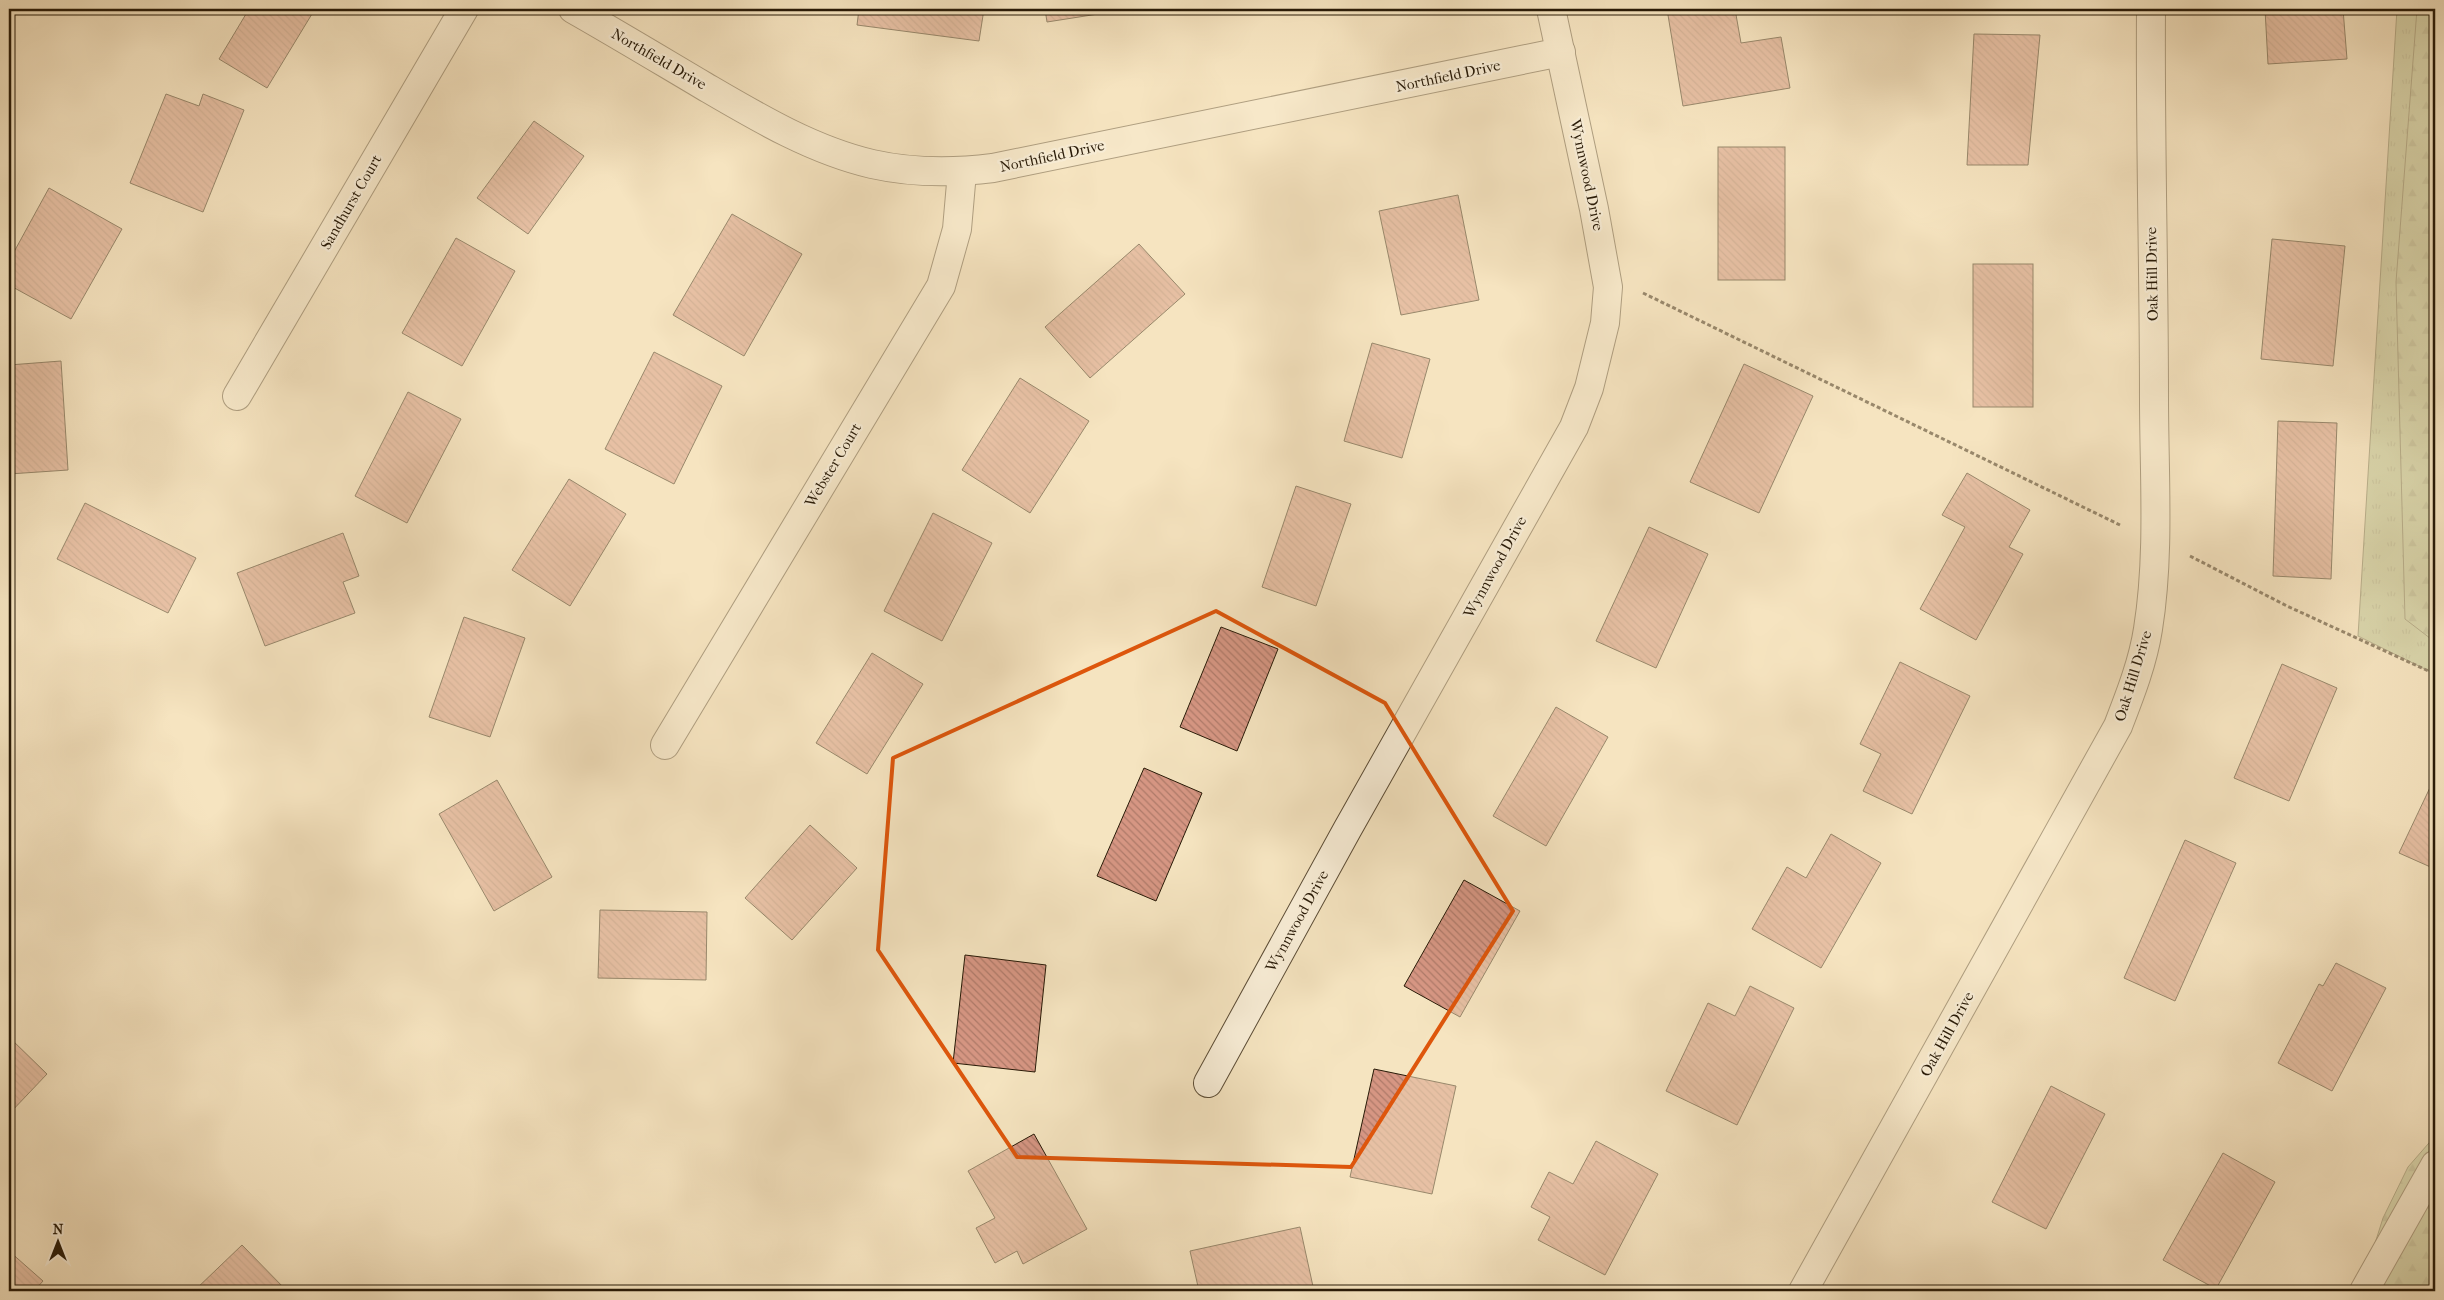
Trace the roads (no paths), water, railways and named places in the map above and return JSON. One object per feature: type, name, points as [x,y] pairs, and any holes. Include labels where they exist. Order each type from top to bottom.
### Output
[{"type":"street","name":"Sandhurst Court","points":[[238,396],[464,9]]},
{"type":"street","name":"Northfield Drive","points":[[573,9],[738,106],[816,146],[872,164],[915,170],[962,172],[993,168],[1561,52]]},
{"type":"street","name":"Wynnwood Drive","points":[[1208,1083],[1342,839],[1574,427],[1589,388],[1605,323],[1608,287],[1551,9]]},
{"type":"street","name":"Oak Hill Drive","points":[[1803,1291],[2118,726],[2131,692],[2148,630],[2155,566],[2151,9]]},
{"type":"street","name":"Webster Court","points":[[665,745],[940,286],[957,229],[962,172]]},
{"type":"street","points":[[2364,1291],[2435,1165]]}]
